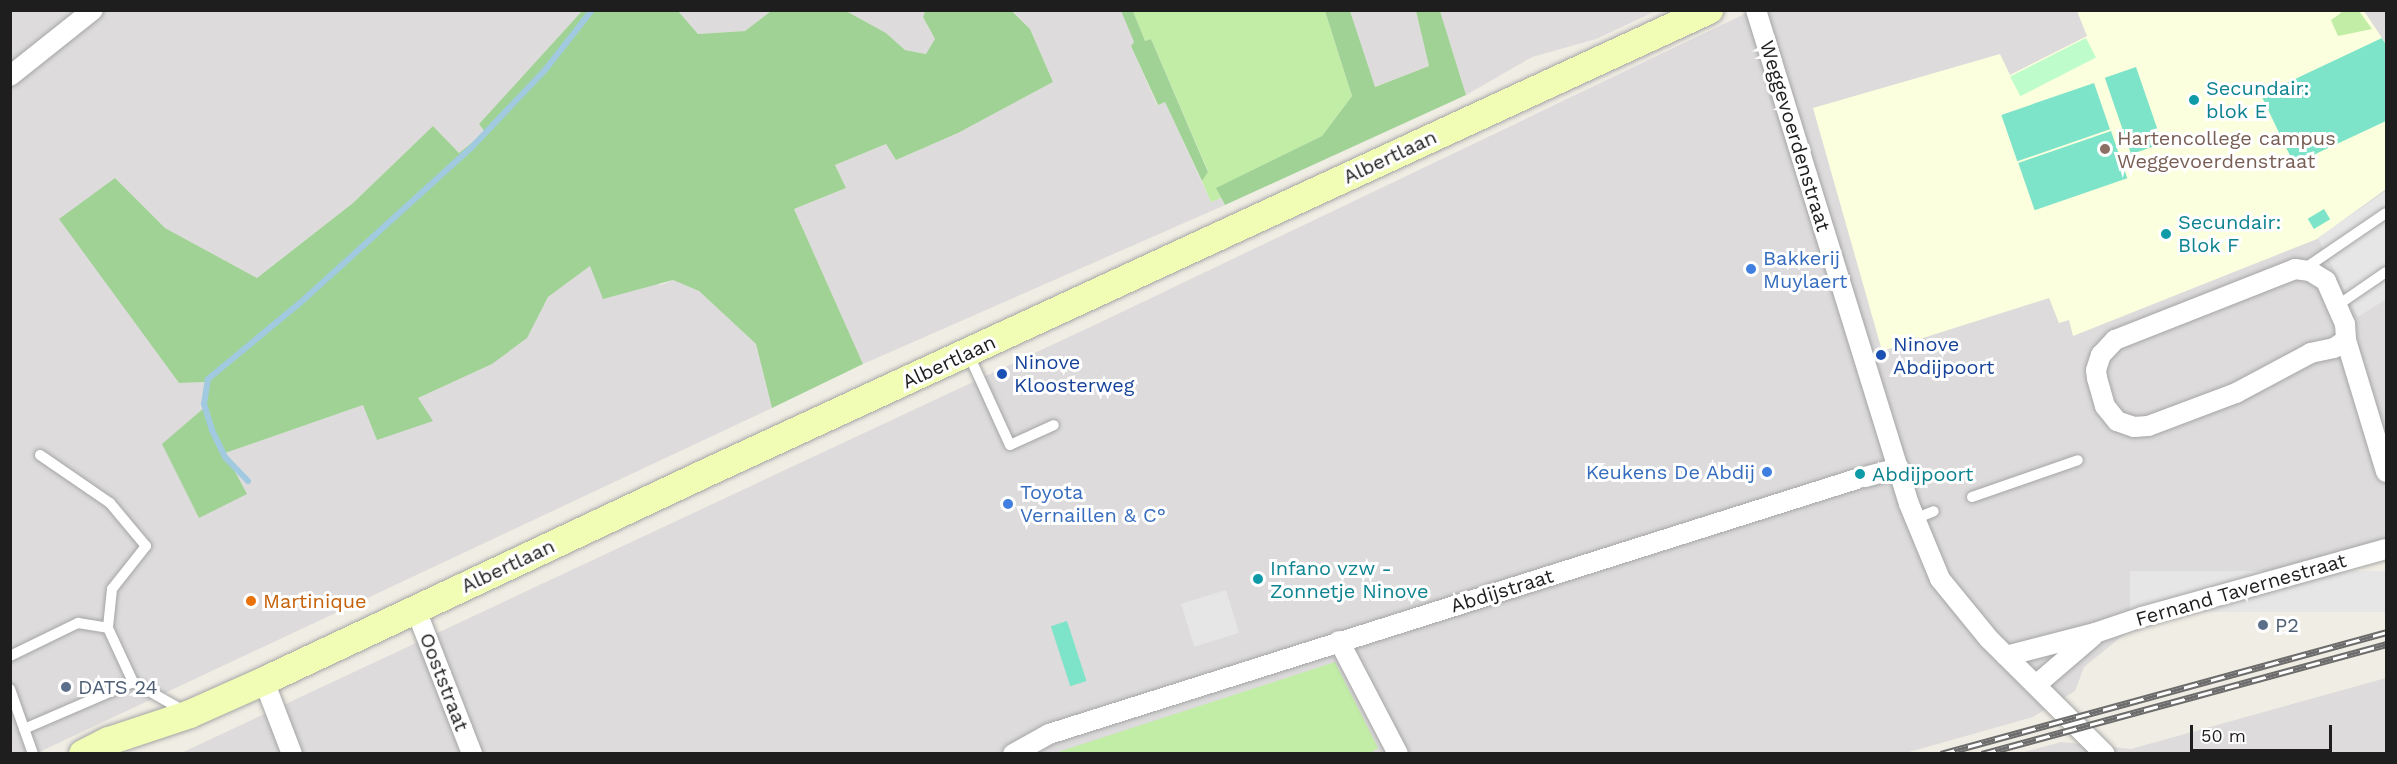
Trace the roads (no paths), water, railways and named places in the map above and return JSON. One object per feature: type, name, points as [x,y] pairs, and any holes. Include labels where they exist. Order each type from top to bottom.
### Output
[{"type":"main road","name":"Albertlaan","points":[[83,753],[109,741],[190,714],[264,681],[1709,10]]},
{"type":"main road","name":"Albertlaan","points":[[130,753],[190,714]]},
{"type":"street","points":[[10,76],[93,10]]},
{"type":"street","name":"Weggevoerdenstraat","points":[[1756,10],[1909,504],[1925,515],[1940,579],[1963,610],[2006,656],[2105,753]]},
{"type":"street","points":[[2346,340],[2334,348],[2311,353],[2236,393],[2148,426],[2134,427],[2117,421],[2105,406],[2096,370],[2101,355],[2115,340],[2295,269],[2317,273],[2326,281],[2345,324],[2346,340],[2386,472]]},
{"type":"street","name":"Abdijstraat","points":[[1013,753],[1049,734],[1339,641],[1899,468]]},
{"type":"street","name":"Fernand Tavernestraat","points":[[2006,656],[2095,633],[2142,617],[2386,549]]},
{"type":"street","name":"Ooststraat","points":[[416,610],[472,753]]},
{"type":"street","name":"Fernand Tavernestraat","points":[[2036,685],[2095,633]]},
{"type":"street","points":[[1339,641],[1398,753]]},
{"type":"street","points":[[264,681],[292,753]]},
{"type":"lane","points":[[2304,269],[2386,213]]},
{"type":"lane","points":[[2338,305],[2386,272]]},
{"type":"lane","points":[[968,353],[1010,445],[1054,425]]},
{"type":"lane","points":[[40,455],[110,503],[146,546],[112,589],[108,628],[133,682],[190,714]]},
{"type":"lane","points":[[1972,498],[2078,460]]},
{"type":"lane","points":[[10,656],[78,623],[108,628]]},
{"type":"lane","points":[[24,729],[133,682]]},
{"type":"lane","points":[[10,689],[33,753]]},
{"type":"waterway","points":[[248,481],[225,457],[212,430],[204,404],[208,379],[300,303],[471,148],[545,70],[592,10]]},
{"type":"railway","points":[[1941,754],[2386,632]]},
{"type":"railway","points":[[1982,754],[2386,644]]},
{"type":"place","name":"Secundair: blok E","points":[[2194,100]]},
{"type":"place","name":"Hartencollege campus Weggevoerdenstraat","points":[[2105,149]]},
{"type":"place","name":"Secundair: Blok F","points":[[2166,234]]},
{"type":"place","name":"Bakkerij Muylaert","points":[[1751,269]]},
{"type":"place","name":"Ninove Abdijpoort","points":[[1881,355]]},
{"type":"place","name":"Ninove Kloosterweg","points":[[1002,374]]},
{"type":"place","name":"Keukens De Abdij","points":[[1767,472]]},
{"type":"place","name":"Abdijpoort","points":[[1860,474]]},
{"type":"place","name":"Toyota Vernaillen & C°","points":[[1008,504]]},
{"type":"place","name":"Infano vzw - Zonnetje Ninove","points":[[1258,579]]},
{"type":"place","name":"Martinique","points":[[251,601]]},
{"type":"place","name":"P2","points":[[2263,625]]},
{"type":"place","name":"DATS 24","points":[[66,687]]}]
